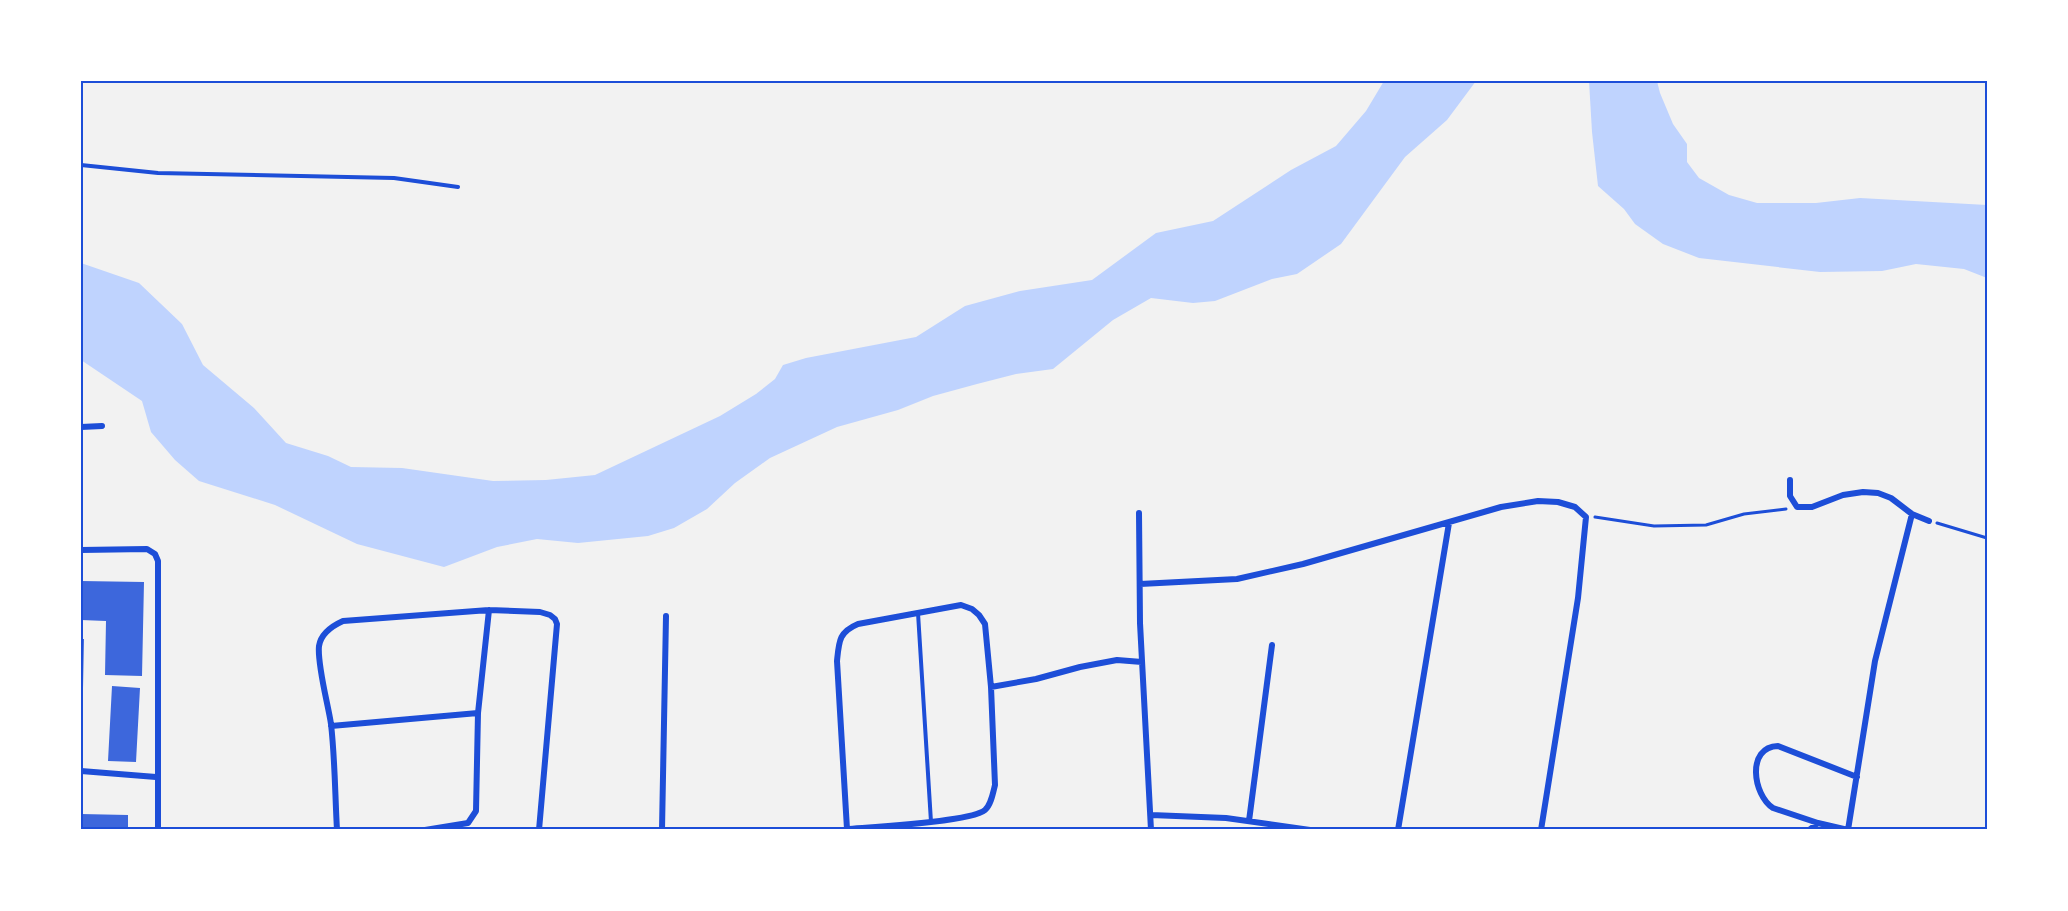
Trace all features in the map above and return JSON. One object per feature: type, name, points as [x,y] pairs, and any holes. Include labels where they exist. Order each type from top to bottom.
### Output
[{"type":"street","points":[[81,427],[102,426]]},
{"type":"street","points":[[1790,480],[1790,496],[1797,507],[1812,507],[1843,495],[1863,492],[1878,493],[1891,498],[1912,514],[1929,521]]},
{"type":"street","points":[[1140,584],[1238,579],[1303,564],[1501,507],[1538,501],[1558,502],[1575,507],[1586,517],[1578,598],[1541,830]]},
{"type":"street","points":[[1139,513],[1142,662],[1151,830]]},
{"type":"street","points":[[1857,777],[1778,746],[1771,746],[1763,752],[1756,764],[1756,777],[1767,804],[1818,823],[1848,830],[1857,777],[1875,661],[1912,514]]},
{"type":"street","points":[[1398,830],[1449,523]]},
{"type":"street","points":[[81,550],[147,549],[155,554],[158,561],[156,777],[158,830]]},
{"type":"street","points":[[961,605],[972,609],[985,624],[991,687],[995,785],[992,799],[986,810],[976,815],[931,822],[847,829],[838,645],[848,628],[858,624],[918,613],[961,605]]},
{"type":"street","points":[[425,830],[468,824],[476,811],[478,713],[489,610]]},
{"type":"street","points":[[336,830],[331,726],[319,646],[323,635],[332,626],[343,621],[489,610],[540,612],[550,615],[557,624],[539,830]]},
{"type":"street","points":[[662,830],[666,616]]},
{"type":"street","points":[[1249,821],[1272,645]]},
{"type":"street","points":[[991,687],[1117,660],[1142,662]]},
{"type":"street","points":[[331,726],[478,713]]},
{"type":"street","points":[[81,771],[156,777]]},
{"type":"street","points":[[1151,815],[1249,821],[1310,830]]},
{"type":"street","points":[[1809,830],[1818,823]]},
{"type":"lane","points":[[81,165],[158,174],[394,178],[458,187]]},
{"type":"lane","points":[[918,613],[931,822]]},
{"type":"path","points":[[1586,517],[1608,518],[1654,526],[1706,525],[1744,514],[1797,507]]},
{"type":"path","points":[[1929,521],[1987,538]]},
{"type":"water","points":[[1384,81],[1476,81],[1447,120],[1405,157],[1341,244],[1297,274],[1272,279],[1215,301],[1193,303],[1151,298],[1113,320],[1053,369],[1016,374],[977,384],[837,427],[770,458],[735,483],[707,509],[674,528],[648,536],[578,543],[537,539],[497,547],[444,567],[357,544],[275,505],[199,481],[175,460],[151,432],[142,401],[81,360],[81,263],[139,283],[182,324],[203,365],[254,408],[286,443],[328,456],[351,467],[402,468],[493,481],[546,480],[595,475],[720,416],[756,394],[775,379],[783,365],[806,358],[916,337],[965,306],[1020,291],[1092,280],[1156,233],[1213,221],[1291,170],[1336,146],[1366,111]]},
{"type":"water","points":[[1589,81],[1657,81],[1673,124],[1687,144],[1687,162],[1699,178],[1729,195],[1757,203],[1816,203],[1860,198],[1987,205],[1987,278],[1964,269],[1916,264],[1882,271],[1820,272],[1699,258],[1663,244],[1635,224],[1624,209],[1598,186]]},
{"type":"building","points":[[81,581],[144,582],[142,676],[105,675],[106,621],[81,620]]},
{"type":"building","points":[[81,639],[84,639],[83,688],[81,688]]},
{"type":"building","points":[[112,686],[140,688],[136,762],[108,761]]},
{"type":"building","points":[[81,814],[128,815],[128,830],[81,830]]}]
